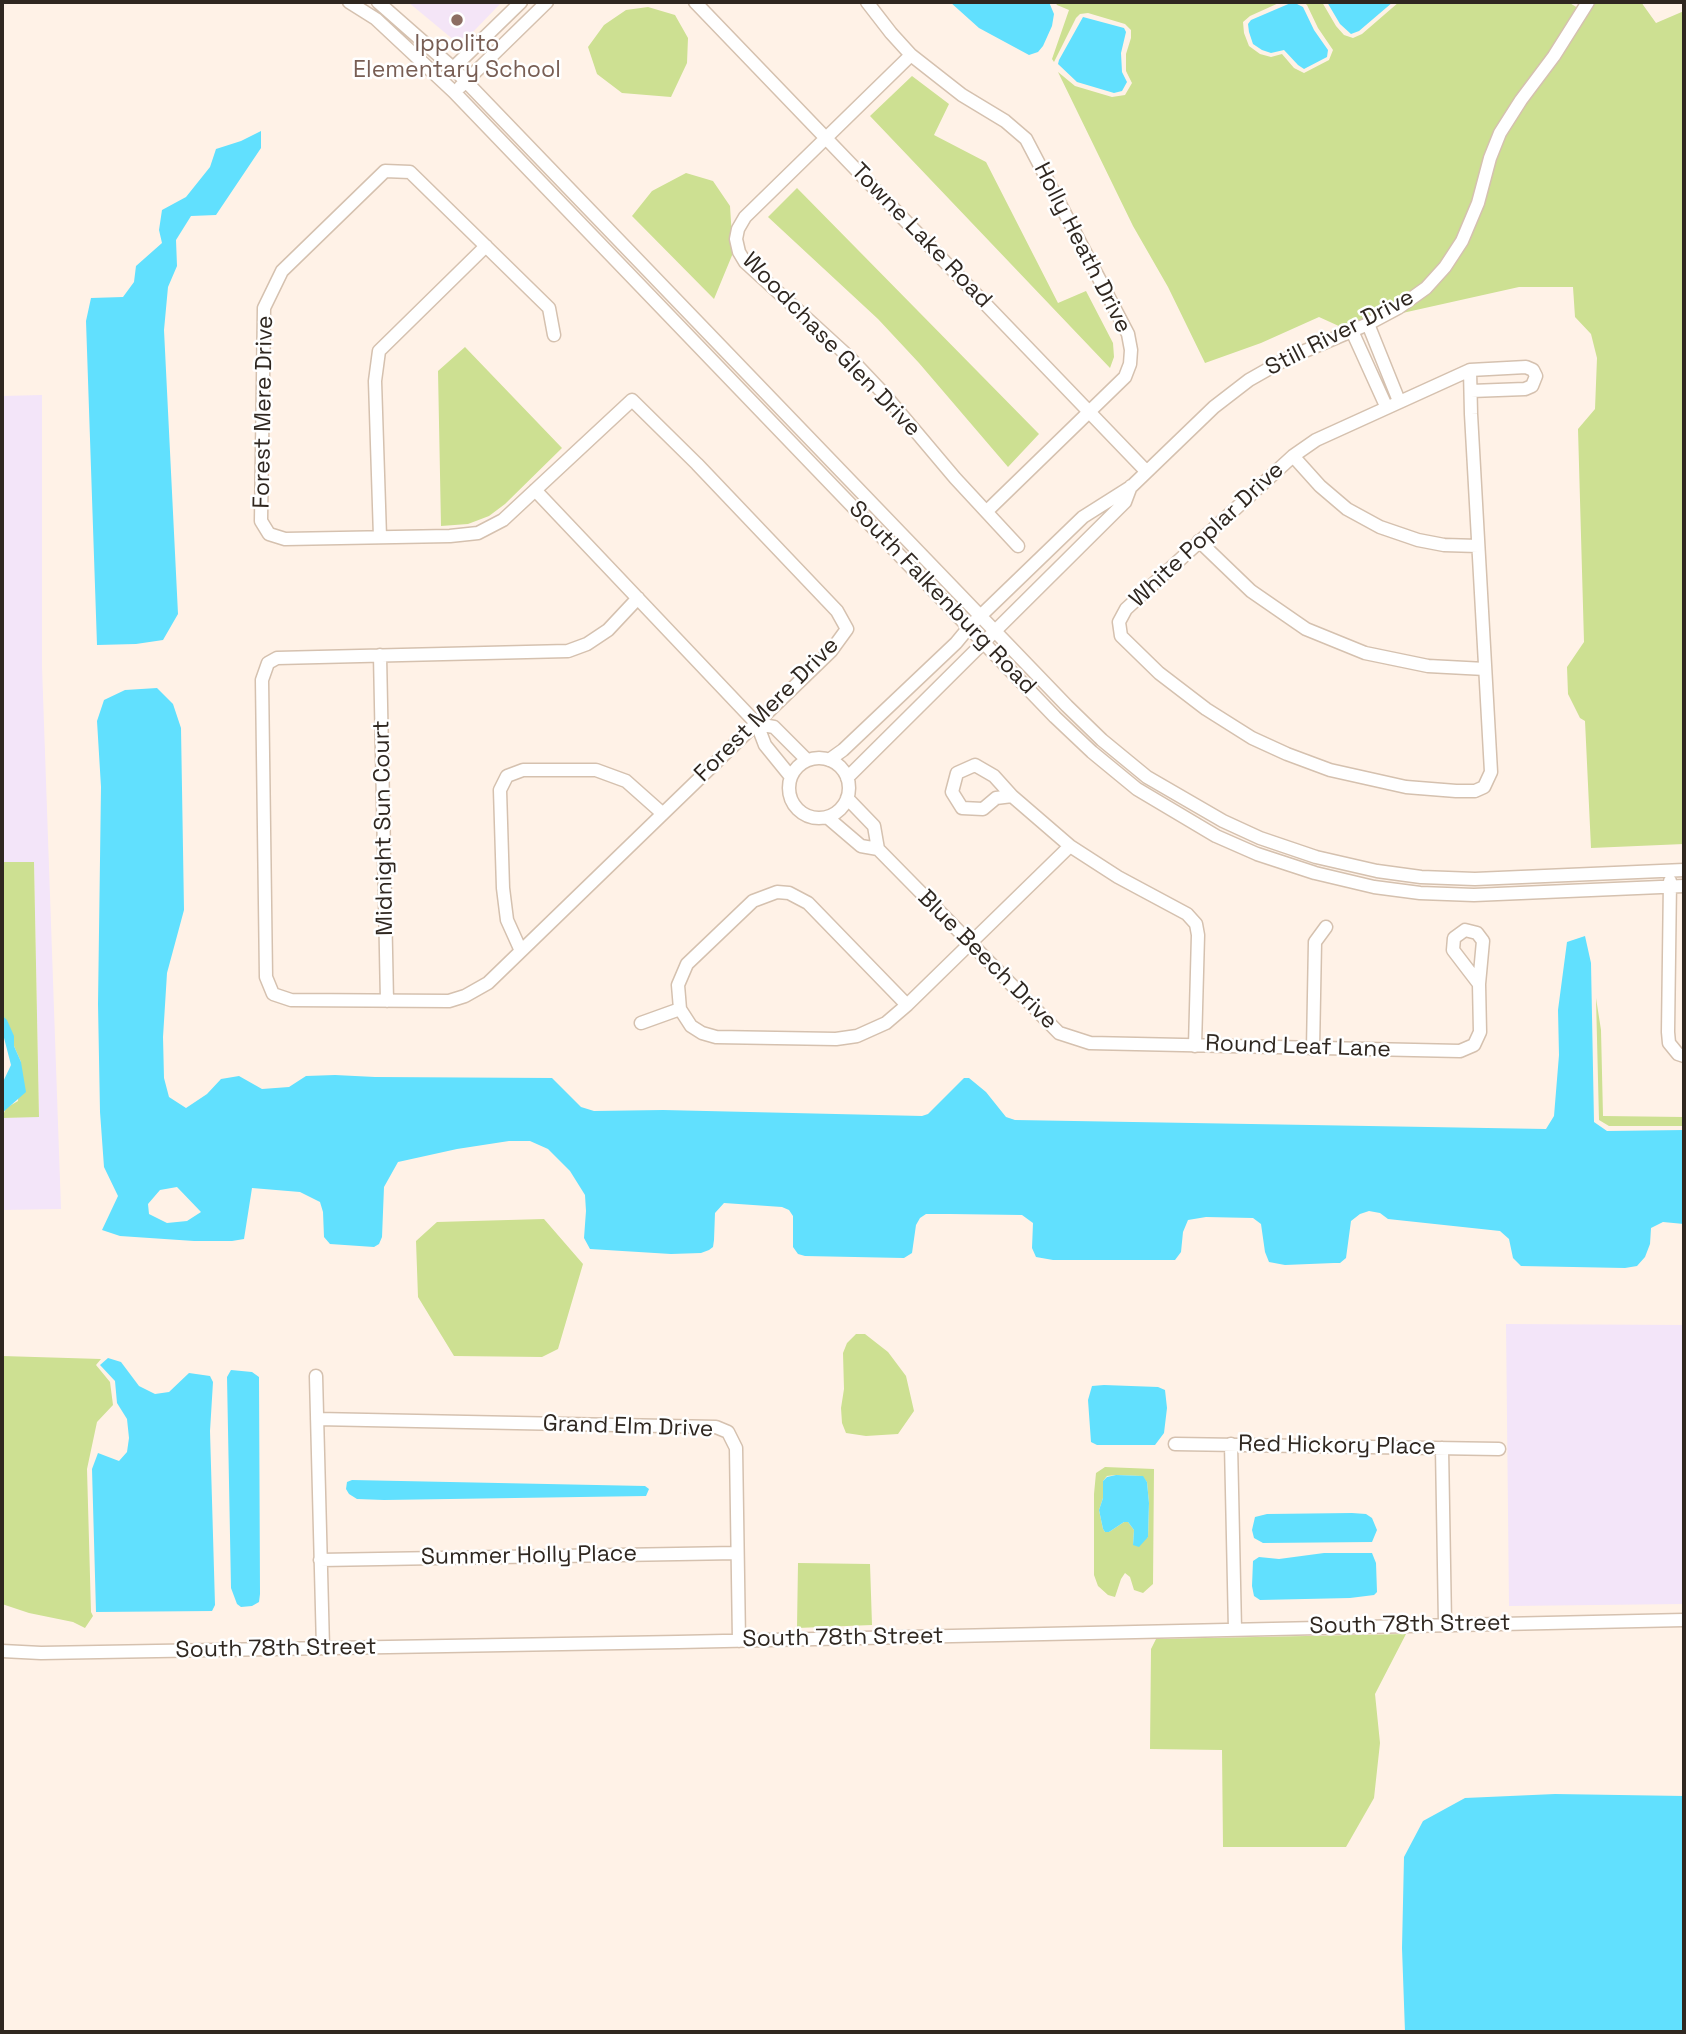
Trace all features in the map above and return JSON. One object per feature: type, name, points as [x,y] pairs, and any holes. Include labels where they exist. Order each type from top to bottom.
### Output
[{"type":"street","name":"South Falkenburg Road","points":[[349,2],[376,19],[441,79],[1064,726],[1138,789],[1216,836],[1257,854],[1333,877],[1397,890],[1475,895],[1684,886]]},
{"type":"street","name":"South Falkenburg Road","points":[[378,2],[466,81],[995,632],[1102,740],[1147,777],[1223,821],[1261,838],[1336,862],[1377,871],[1462,879],[1684,870]]},
{"type":"street","points":[[441,79],[522,2]]},
{"type":"street","points":[[454,92],[547,2]]},
{"type":"street","name":"Towne Lake Road","points":[[695,2],[1146,471]]},
{"type":"street","name":"Holly Heath Drive","points":[[867,2],[911,55],[962,95],[1005,121],[1026,139],[1128,334],[1131,350],[1125,377],[987,511]]},
{"type":"street","name":"Still River Drive","points":[[829,760],[918,679],[1083,517],[1132,486],[1214,407],[1249,380],[1286,359],[1398,309],[1426,288],[1445,267],[1462,241],[1478,203],[1500,132],[1554,57],[1588,2]]},
{"type":"street","name":"Woodchase Glen Drive","points":[[911,55],[745,217],[736,239],[744,262],[858,366],[1018,546]]},
{"type":"street","name":"Forest Mere Drive","points":[[554,335],[549,308],[410,172],[385,171],[282,271],[264,308],[261,521],[269,534],[285,538],[450,536],[478,533],[503,520],[632,400],[837,611],[846,629],[831,651],[488,983],[465,996],[449,1001],[290,1000],[273,994],[266,977],[262,680],[268,663],[278,659],[568,651],[586,644],[608,630],[638,598]]},
{"type":"street","points":[[380,537],[374,381],[379,351],[485,246]]},
{"type":"street","points":[[1368,324],[1399,401]]},
{"type":"street","points":[[1352,331],[1387,406]]},
{"type":"street","points":[[1367,364],[1381,358]]},
{"type":"street","name":"White Poplar Drive","points":[[1470,370],[1478,546],[1491,772],[1484,787],[1475,791],[1406,787],[1363,779],[1287,754],[1252,738],[1206,709],[1159,673],[1121,636],[1119,622],[1126,609],[1293,456],[1316,440],[1470,370],[1526,367],[1533,370],[1536,376],[1532,386],[1525,389],[1471,391]]},
{"type":"street","points":[[772,421],[783,411]]},
{"type":"street","points":[[1293,456],[1320,486],[1347,509],[1380,527],[1418,540],[1444,545],[1478,546]]},
{"type":"street","name":"Still River Drive","points":[[847,778],[1125,502],[1132,486]]},
{"type":"street","points":[[535,490],[757,724],[765,745],[791,778]]},
{"type":"street","points":[[1199,541],[1251,591],[1306,629],[1365,653],[1428,666],[1485,669]]},
{"type":"street","name":"Midnight Sun Court","points":[[380,655],[387,1001]]},
{"type":"street","points":[[757,724],[774,727],[807,760]]},
{"type":"street","points":[[807,760],[829,760],[837,764],[847,778],[847,798],[835,813],[827,817],[808,816],[794,804],[789,787],[791,778],[795,770],[807,760]]},
{"type":"street","name":"Round Leaf Lane","points":[[1012,796],[996,798],[983,809],[962,808],[952,792],[957,773],[975,765],[993,776],[1070,846],[1118,877],[1187,914],[1196,924],[1195,1045],[1460,1051],[1474,1045],[1480,1032],[1479,984]]},
{"type":"street","points":[[521,951],[507,920],[503,888],[500,790],[508,776],[523,770],[596,770],[626,781],[662,813]]},
{"type":"street","name":"Blue Beech Drive","points":[[847,798],[874,826],[878,849],[1059,1033],[1090,1043],[1195,1045]]},
{"type":"street","name":"Blue Beech Drive","points":[[827,817],[861,846],[878,849]]},
{"type":"street","points":[[906,1005],[808,903],[789,893],[778,892],[753,901],[687,964],[678,985],[680,1009],[691,1026],[716,1037],[836,1039],[857,1035],[886,1023],[906,1005],[1070,846]]},
{"type":"street","points":[[1333,877],[1336,862]]},
{"type":"street","points":[[1669,871],[1668,1031],[1669,1043],[1678,1054],[1684,1056]]},
{"type":"street","points":[[1313,1049],[1315,942],[1326,927]]},
{"type":"street","points":[[641,1023],[680,1009]]},
{"type":"street","points":[[316,1376],[323,1648]]},
{"type":"street","name":"Grand Elm Drive","points":[[317,1419],[716,1427],[728,1432],[736,1448],[739,1641]]},
{"type":"street","name":"Red Hickory Place","points":[[1175,1444],[1499,1449]]},
{"type":"street","points":[[1231,1444],[1235,1630]]},
{"type":"street","points":[[1442,1448],[1445,1624]]},
{"type":"street","name":"Summer Holly Place","points":[[320,1560],[737,1553]]},
{"type":"street","name":"South 78th Street","points":[[2,1651],[41,1653],[739,1641],[1684,1620]]},
{"type":"shaded area","name":"Ippolito Elementary School","points":[[408,2],[502,2],[470,35],[455,41]]},
{"type":"shaded area","points":[[42,395],[42,667],[61,1209],[2,1210],[2,1118],[39,1116],[34,862],[2,862],[2,396]]},
{"type":"shaded area","points":[[1506,1324],[1684,1325],[1684,1604],[1509,1606]]},
{"type":"green space","points":[[1055,2],[1281,2],[1250,16],[1243,22],[1244,33],[1249,46],[1260,54],[1271,57],[1282,54],[1294,68],[1304,73],[1329,60],[1333,50],[1303,2],[1322,2],[1336,26],[1344,35],[1353,38],[1362,34],[1399,2],[1568,2],[1578,8],[1549,54],[1516,97],[1457,239],[1441,265],[1422,284],[1395,304],[1353,325],[1341,327],[1319,317],[1261,343],[1205,363],[1168,287],[1133,226],[1058,72],[1075,86],[1112,97],[1125,95],[1132,83],[1126,71],[1131,30],[1125,24],[1088,13],[1080,14],[1054,62],[1052,59],[1069,10]]},
{"type":"green space","points":[[1594,2],[1641,2],[1656,23],[1684,11],[1684,844],[1591,848],[1585,721],[1580,718],[1568,694],[1567,667],[1584,642],[1578,429],[1595,409],[1597,358],[1591,334],[1575,317],[1573,287],[1519,287],[1398,314],[1450,270],[1505,135],[1525,102],[1559,59]]},
{"type":"green space","points":[[648,7],[675,15],[688,38],[687,63],[671,97],[622,93],[597,74],[588,47],[604,25],[626,10]]},
{"type":"green space","points":[[912,76],[949,104],[934,135],[986,162],[1058,303],[1086,291],[1113,343],[1114,357],[1110,368],[870,116]]},
{"type":"green space","points":[[686,173],[713,181],[730,206],[733,253],[714,299],[632,216],[652,191]]},
{"type":"green space","points":[[797,188],[1039,434],[1008,467],[878,319],[768,217]]},
{"type":"green space","points":[[465,347],[562,448],[505,504],[489,516],[468,524],[441,526],[438,371]]},
{"type":"green space","points":[[2,862],[34,862],[39,1117],[2,1118],[6,1108],[18,1101],[21,1062],[7,1021],[2,1015]]},
{"type":"green space","points":[[1596,998],[1601,1030],[1603,1116],[1684,1117],[1684,1126],[1609,1126],[1599,1120]]},
{"type":"green space","points":[[544,1219],[583,1264],[558,1349],[542,1357],[454,1356],[418,1297],[416,1241],[437,1222]]},
{"type":"green space","points":[[856,1334],[865,1334],[888,1352],[906,1376],[914,1411],[898,1434],[866,1436],[846,1433],[841,1408],[844,1389],[843,1353],[847,1343]]},
{"type":"green space","points":[[2,1356],[101,1359],[96,1365],[110,1382],[113,1405],[97,1422],[87,1469],[93,1616],[85,1628],[73,1622],[2,1604]]},
{"type":"green space","points":[[1105,1467],[1154,1469],[1153,1584],[1143,1593],[1134,1590],[1130,1577],[1125,1573],[1115,1597],[1108,1595],[1098,1586],[1094,1575],[1096,1473]],"holes":[[[1107,1476],[1142,1476],[1147,1482],[1148,1537],[1133,1545],[1134,1530],[1128,1522],[1105,1532],[1099,1510],[1103,1498],[1103,1481]]]},
{"type":"green space","points":[[798,1563],[870,1564],[872,1625],[797,1628]]},
{"type":"green space","points":[[1406,1634],[1375,1694],[1380,1743],[1374,1798],[1346,1847],[1223,1847],[1222,1750],[1150,1749],[1151,1649],[1156,1639]]},
{"type":"water","points":[[950,2],[1049,2],[1054,14],[1052,26],[1043,46],[1038,52],[1029,55],[979,28]]},
{"type":"water","points":[[1293,2],[1303,7],[1328,50],[1327,57],[1304,69],[1284,50],[1271,53],[1253,44],[1249,32],[1248,24],[1251,20]]},
{"type":"water","points":[[1327,2],[1393,2],[1359,31],[1351,34],[1340,24]]},
{"type":"water","points":[[1083,17],[1124,28],[1126,32],[1121,53],[1122,72],[1127,82],[1122,91],[1114,93],[1077,82],[1058,64]]},
{"type":"water","points":[[261,131],[261,148],[216,215],[191,216],[176,240],[177,266],[168,287],[164,330],[178,614],[163,640],[97,645],[86,321],[91,298],[123,297],[134,282],[136,266],[162,243],[159,230],[162,210],[186,197],[210,167],[216,149]]},
{"type":"water","points":[[157,688],[173,704],[181,728],[184,910],[167,973],[163,1037],[164,1078],[169,1097],[186,1108],[207,1094],[221,1079],[239,1076],[262,1089],[289,1087],[306,1076],[335,1075],[552,1078],[581,1107],[594,1111],[922,1116],[928,1114],[964,1078],[969,1078],[986,1092],[1006,1117],[1015,1120],[1546,1129],[1554,1116],[1559,1055],[1558,1010],[1567,942],[1585,936],[1591,963],[1594,1122],[1607,1131],[1684,1130],[1684,1224],[1663,1222],[1651,1228],[1650,1244],[1645,1257],[1637,1266],[1625,1268],[1521,1266],[1513,1258],[1509,1239],[1500,1231],[1388,1219],[1380,1213],[1369,1211],[1351,1221],[1346,1258],[1340,1263],[1285,1265],[1269,1262],[1261,1224],[1253,1218],[1206,1217],[1188,1220],[1183,1232],[1181,1252],[1175,1260],[1053,1260],[1036,1257],[1032,1248],[1033,1223],[1022,1215],[950,1214],[926,1214],[920,1218],[916,1225],[912,1253],[904,1258],[805,1256],[798,1254],[793,1247],[793,1216],[789,1210],[782,1207],[724,1203],[715,1213],[713,1247],[701,1253],[590,1249],[584,1238],[585,1195],[570,1171],[548,1149],[530,1141],[509,1141],[398,1162],[384,1187],[382,1237],[374,1247],[330,1244],[324,1237],[320,1202],[300,1192],[252,1188],[244,1239],[194,1241],[120,1236],[102,1230],[118,1196],[104,1167],[100,1112],[98,1004],[101,787],[97,721],[104,700],[125,690]],"holes":[[[177,1187],[201,1212],[187,1221],[167,1223],[149,1214],[148,1204],[160,1190]]]},
{"type":"water","points":[[2,1015],[14,1036],[26,1092],[2,1113],[2,1084],[11,1065],[2,1030]]},
{"type":"water","points":[[108,1358],[121,1362],[139,1386],[155,1394],[169,1392],[189,1373],[210,1376],[213,1382],[210,1431],[215,1605],[212,1611],[96,1612],[92,1469],[98,1453],[119,1461],[127,1452],[129,1438],[127,1419],[117,1403],[115,1381],[100,1365]]},
{"type":"water","points":[[231,1370],[252,1372],[259,1377],[260,1594],[259,1602],[241,1607],[237,1604],[231,1588],[227,1377]]},
{"type":"water","points":[[1092,1386],[1158,1387],[1165,1390],[1167,1408],[1164,1433],[1155,1445],[1097,1445],[1091,1442],[1088,1400]]},
{"type":"water","points":[[1116,1475],[1143,1476],[1147,1482],[1148,1537],[1139,1547],[1133,1545],[1134,1530],[1128,1522],[1109,1532],[1103,1529],[1099,1510],[1103,1498],[1103,1481]]},
{"type":"water","points":[[347,1482],[645,1486],[649,1489],[646,1496],[384,1500],[357,1499],[349,1494],[346,1489]]},
{"type":"water","points":[[1267,1514],[1366,1514],[1372,1518],[1377,1530],[1372,1542],[1263,1543],[1254,1538],[1252,1530],[1255,1517]]},
{"type":"water","points":[[1324,1553],[1372,1553],[1376,1563],[1377,1592],[1374,1595],[1350,1598],[1260,1600],[1254,1596],[1253,1561],[1259,1557],[1279,1559]]},
{"type":"water","points":[[1555,1794],[1684,1796],[1684,2032],[1405,2032],[1402,1948],[1404,1857],[1423,1821],[1465,1798]]},
{"type":"place","name":"Ippolito Elementary School","points":[[457,20]]}]
